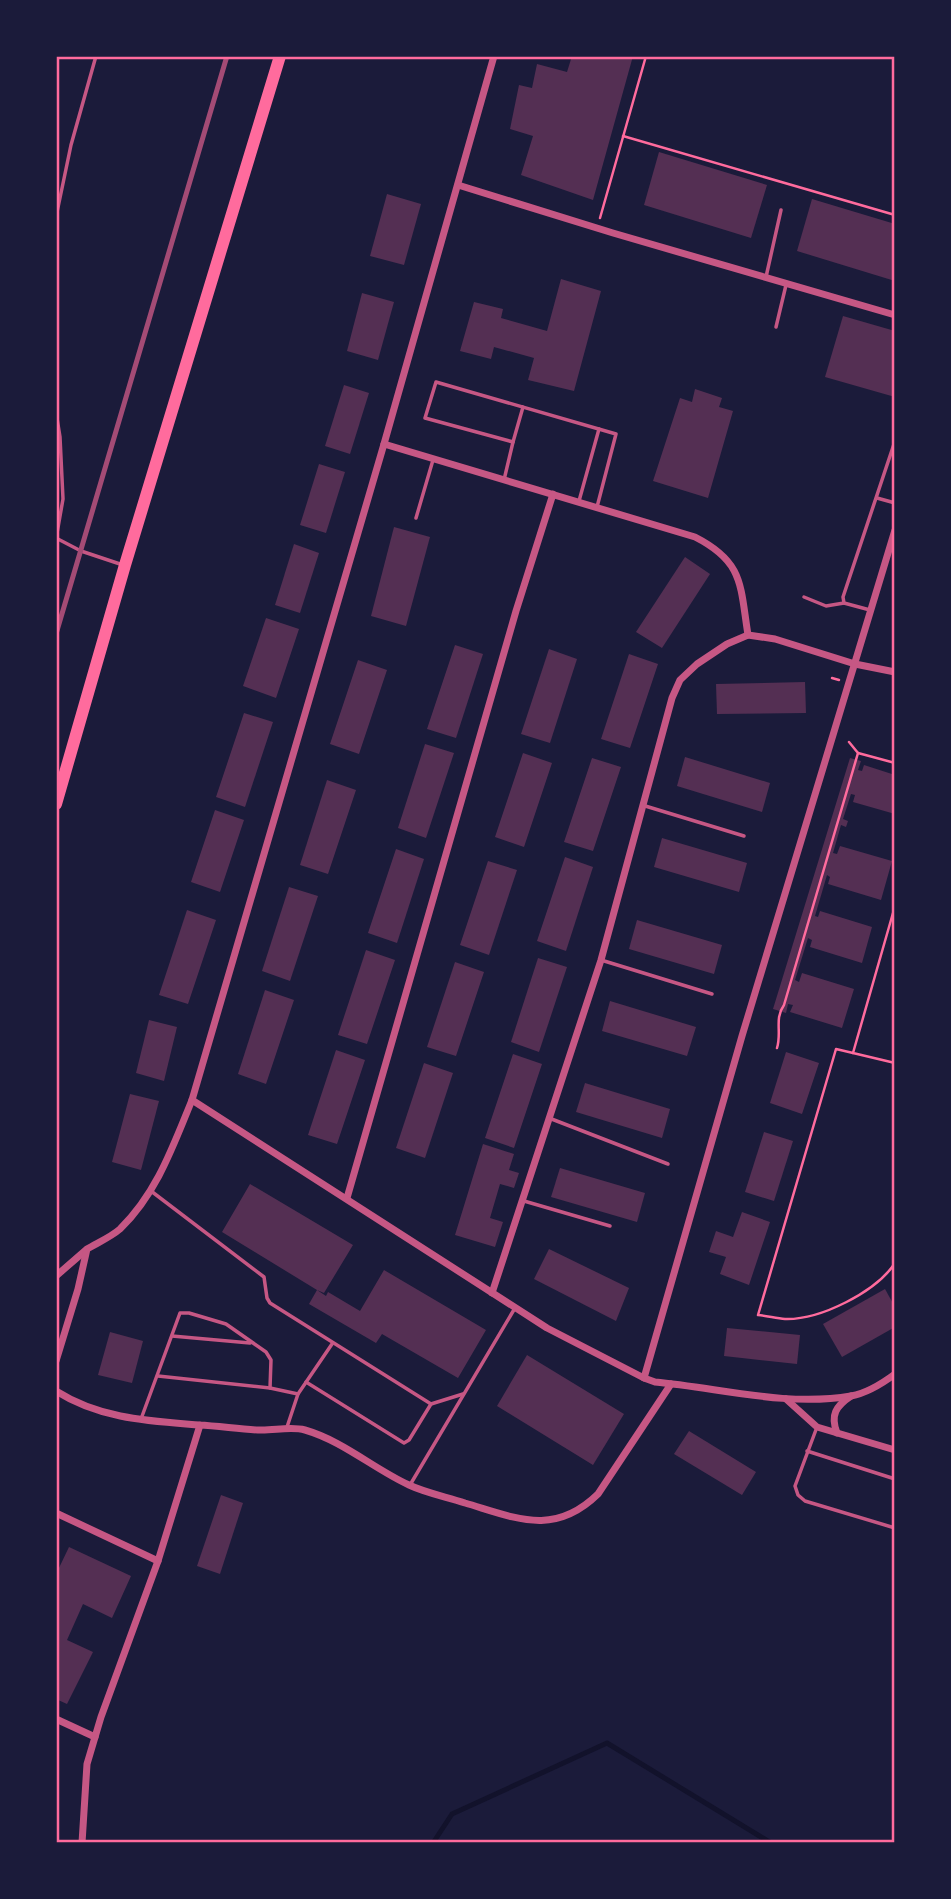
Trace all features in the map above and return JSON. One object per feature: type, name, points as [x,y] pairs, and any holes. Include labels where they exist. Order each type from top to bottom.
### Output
[{"type":"main road","points":[[56,804],[125,565],[280,56]]},
{"type":"street","points":[[56,1276],[87,1249],[118,1230],[151,1191],[160,1178],[192,1100],[384,444],[494,56]]},
{"type":"street","points":[[458,185],[895,315]]},
{"type":"street","points":[[384,444],[695,537],[727,558],[739,579],[748,635]]},
{"type":"street","points":[[346,1198],[516,611],[553,494]]},
{"type":"street","points":[[644,1378],[742,1036],[895,530]]},
{"type":"street","points":[[492,1293],[601,960],[672,698],[680,680],[710,655],[748,635],[775,639],[855,664],[895,672]]},
{"type":"street","points":[[192,1100],[547,1328],[644,1378],[785,1399],[852,1395],[866,1391],[895,1374]]},
{"type":"street","points":[[56,1361],[87,1249]]},
{"type":"street","points":[[56,1391],[74,1402],[140,1421],[260,1430],[304,1430],[332,1442],[410,1486],[528,1521],[564,1516],[581,1508],[598,1494],[671,1384]]},
{"type":"street","points":[[837,1433],[833,1415],[839,1404],[852,1395]]},
{"type":"street","points":[[785,1399],[817,1427],[895,1450]]},
{"type":"street","points":[[82,1843],[88,1764],[95,1737],[158,1561],[200,1425]]},
{"type":"street","points":[[56,1513],[158,1561]]},
{"type":"street","points":[[56,1719],[95,1737]]},
{"type":"lane","points":[[56,217],[96,56]]},
{"type":"lane","points":[[766,277],[781,210]]},
{"type":"lane","points":[[776,327],[786,283]]},
{"type":"lane","points":[[513,442],[425,418],[436,382],[616,434],[597,507]]},
{"type":"lane","points":[[504,480],[523,407]]},
{"type":"lane","points":[[56,412],[63,499],[56,538],[81,551],[125,565]]},
{"type":"lane","points":[[579,501],[599,429]]},
{"type":"lane","points":[[844,603],[845,587],[895,441]]},
{"type":"lane","points":[[416,519],[433,459]]},
{"type":"lane","points":[[877,498],[895,503]]},
{"type":"lane","points":[[804,597],[826,606],[844,603],[871,610]]},
{"type":"lane","points":[[642,805],[744,836]]},
{"type":"lane","points":[[601,960],[712,994]]},
{"type":"lane","points":[[549,1118],[668,1164]]},
{"type":"lane","points":[[151,1191],[264,1277],[270,1303],[431,1404]]},
{"type":"lane","points":[[522,1201],[610,1226]]},
{"type":"lane","points":[[410,1486],[516,1306]]},
{"type":"lane","points":[[140,1421],[180,1314],[189,1313],[226,1324],[266,1352],[271,1360],[270,1388]]},
{"type":"lane","points":[[172,1336],[250,1343]]},
{"type":"lane","points":[[286,1429],[298,1394],[332,1344]]},
{"type":"lane","points":[[157,1376],[270,1388],[298,1394]]},
{"type":"lane","points":[[306,1382],[404,1443],[431,1404],[463,1394]]},
{"type":"lane","points":[[817,1427],[795,1486],[798,1495],[805,1501],[895,1528]]},
{"type":"lane","points":[[807,1451],[895,1479]]},
{"type":"path","points":[[597,228],[646,56]]},
{"type":"path","points":[[623,136],[895,215]]},
{"type":"path","points":[[849,742],[858,753],[895,763]]},
{"type":"path","points":[[777,1048],[780,1040],[778,1013],[784,1005],[858,753]]},
{"type":"path","points":[[853,1053],[895,906]]},
{"type":"path","points":[[895,1063],[836,1049],[758,1314],[788,1319],[825,1311],[858,1297],[887,1275],[895,1263]]},
{"type":"building","points":[[572,56],[633,56],[593,200],[521,175],[533,136],[510,129],[519,85],[532,88],[537,64],[567,72]]},
{"type":"building","points":[[659,152],[767,185],[751,238],[644,205]]},
{"type":"building","points":[[387,194],[421,204],[404,265],[370,256]]},
{"type":"building","points":[[812,199],[895,224],[895,281],[797,251]]},
{"type":"building","points":[[561,279],[601,291],[574,391],[528,380],[534,358],[494,347],[491,359],[460,351],[474,302],[503,309],[501,318],[547,331]]},
{"type":"building","points":[[362,293],[394,302],[378,360],[347,351]]},
{"type":"building","points":[[843,316],[895,331],[895,397],[825,377]]},
{"type":"building","points":[[344,385],[369,393],[350,454],[325,446]]},
{"type":"building","points":[[695,389],[722,398],[719,407],[733,411],[708,498],[653,481],[680,398],[692,402]]},
{"type":"building","points":[[319,464],[345,472],[326,533],[300,525]]},
{"type":"building","points":[[394,527],[430,537],[406,626],[371,616]]},
{"type":"building","points":[[294,544],[319,553],[300,613],[275,605]]},
{"type":"building","points":[[685,557],[710,574],[662,648],[636,632]]},
{"type":"building","points":[[266,618],[299,629],[276,698],[243,686]]},
{"type":"building","points":[[455,645],[483,654],[456,738],[427,729]]},
{"type":"building","points":[[549,649],[577,659],[550,743],[521,734]]},
{"type":"building","points":[[629,654],[658,664],[630,748],[601,739]]},
{"type":"building","points":[[358,660],[387,670],[359,754],[330,744]]},
{"type":"building","points":[[805,682],[806,713],[717,714],[716,684]]},
{"type":"building","points":[[244,713],[273,722],[245,807],[216,797]]},
{"type":"building","points":[[425,744],[454,753],[426,838],[398,828]]},
{"type":"building","points":[[523,753],[552,763],[524,847],[495,837]]},
{"type":"building","points":[[685,757],[770,783],[762,812],[677,786]]},
{"type":"building","points":[[592,758],[621,767],[593,851],[564,842]]},
{"type":"building","points":[[850,758],[861,761],[858,770],[862,771],[864,765],[895,775],[895,814],[853,802],[855,795],[851,794],[843,819],[848,821],[846,827],[841,825],[833,853],[837,854],[840,846],[892,861],[881,900],[828,884],[830,877],[827,875],[815,916],[818,917],[820,911],[872,927],[862,963],[810,947],[812,940],[808,938],[795,980],[799,982],[802,973],[854,989],[842,1028],[790,1012],[793,1005],[788,1004],[786,1013],[773,1009]]},
{"type":"building","points":[[327,780],[356,790],[328,874],[300,865]]},
{"type":"building","points":[[215,810],[244,820],[220,892],[191,882]]},
{"type":"building","points":[[662,838],[747,863],[739,892],[654,867]]},
{"type":"building","points":[[396,849],[424,859],[397,943],[368,933]]},
{"type":"building","points":[[565,857],[593,867],[566,951],[537,941]]},
{"type":"building","points":[[488,861],[517,870],[489,955],[460,945]]},
{"type":"building","points":[[289,887],[318,896],[290,981],[262,971]]},
{"type":"building","points":[[187,910],[216,920],[188,1004],[159,995]]},
{"type":"building","points":[[637,920],[722,945],[714,974],[629,949]]},
{"type":"building","points":[[366,950],[395,960],[367,1044],[338,1035]]},
{"type":"building","points":[[538,958],[567,967],[539,1052],[511,1042]]},
{"type":"building","points":[[455,962],[484,972],[456,1056],[427,1047]]},
{"type":"building","points":[[265,990],[294,1000],[266,1084],[238,1074]]},
{"type":"building","points":[[610,1001],[696,1027],[687,1056],[602,1031]]},
{"type":"building","points":[[149,1020],[177,1027],[164,1081],[136,1073]]},
{"type":"building","points":[[336,1050],[365,1060],[337,1144],[308,1135]]},
{"type":"building","points":[[786,1052],[819,1063],[802,1114],[770,1103]]},
{"type":"building","points":[[513,1054],[542,1064],[514,1148],[485,1138]]},
{"type":"building","points":[[424,1063],[453,1073],[425,1158],[396,1148]]},
{"type":"building","points":[[585,1083],[670,1109],[662,1138],[576,1112]]},
{"type":"building","points":[[130,1094],[159,1101],[141,1170],[112,1162]]},
{"type":"building","points":[[764,1132],[793,1141],[774,1201],[745,1192]]},
{"type":"building","points":[[483,1144],[514,1154],[509,1170],[519,1173],[514,1188],[500,1184],[490,1218],[503,1222],[495,1247],[455,1235]]},
{"type":"building","points":[[560,1168],[645,1193],[637,1222],[551,1197]]},
{"type":"building","points":[[250,1184],[353,1245],[324,1293],[222,1232]]},
{"type":"building","points":[[742,1212],[770,1222],[749,1285],[720,1274],[726,1257],[709,1252],[716,1231],[733,1237]]},
{"type":"building","points":[[549,1249],[629,1288],[616,1321],[534,1279]]},
{"type":"building","points":[[384,1270],[486,1330],[458,1378],[382,1334],[376,1343],[309,1304],[317,1290],[326,1296],[328,1292],[360,1311]]},
{"type":"building","points":[[885,1289],[895,1307],[895,1327],[842,1357],[823,1324]]},
{"type":"building","points":[[727,1328],[800,1335],[797,1364],[724,1356]]},
{"type":"building","points":[[110,1332],[143,1341],[132,1383],[98,1375]]},
{"type":"building","points":[[527,1355],[624,1414],[593,1465],[497,1406]]},
{"type":"building","points":[[689,1431],[756,1472],[742,1495],[674,1454]]},
{"type":"building","points":[[221,1495],[243,1503],[220,1574],[197,1566]]},
{"type":"building","points":[[69,1547],[131,1576],[112,1618],[83,1604],[67,1640],[93,1652],[67,1704],[56,1699],[56,1569],[58,1570]]},
{"type":"waterway","points":[[433,1843],[452,1814],[607,1743],[771,1843]]},
{"type":"railway","points":[[56,634],[227,56]]}]
